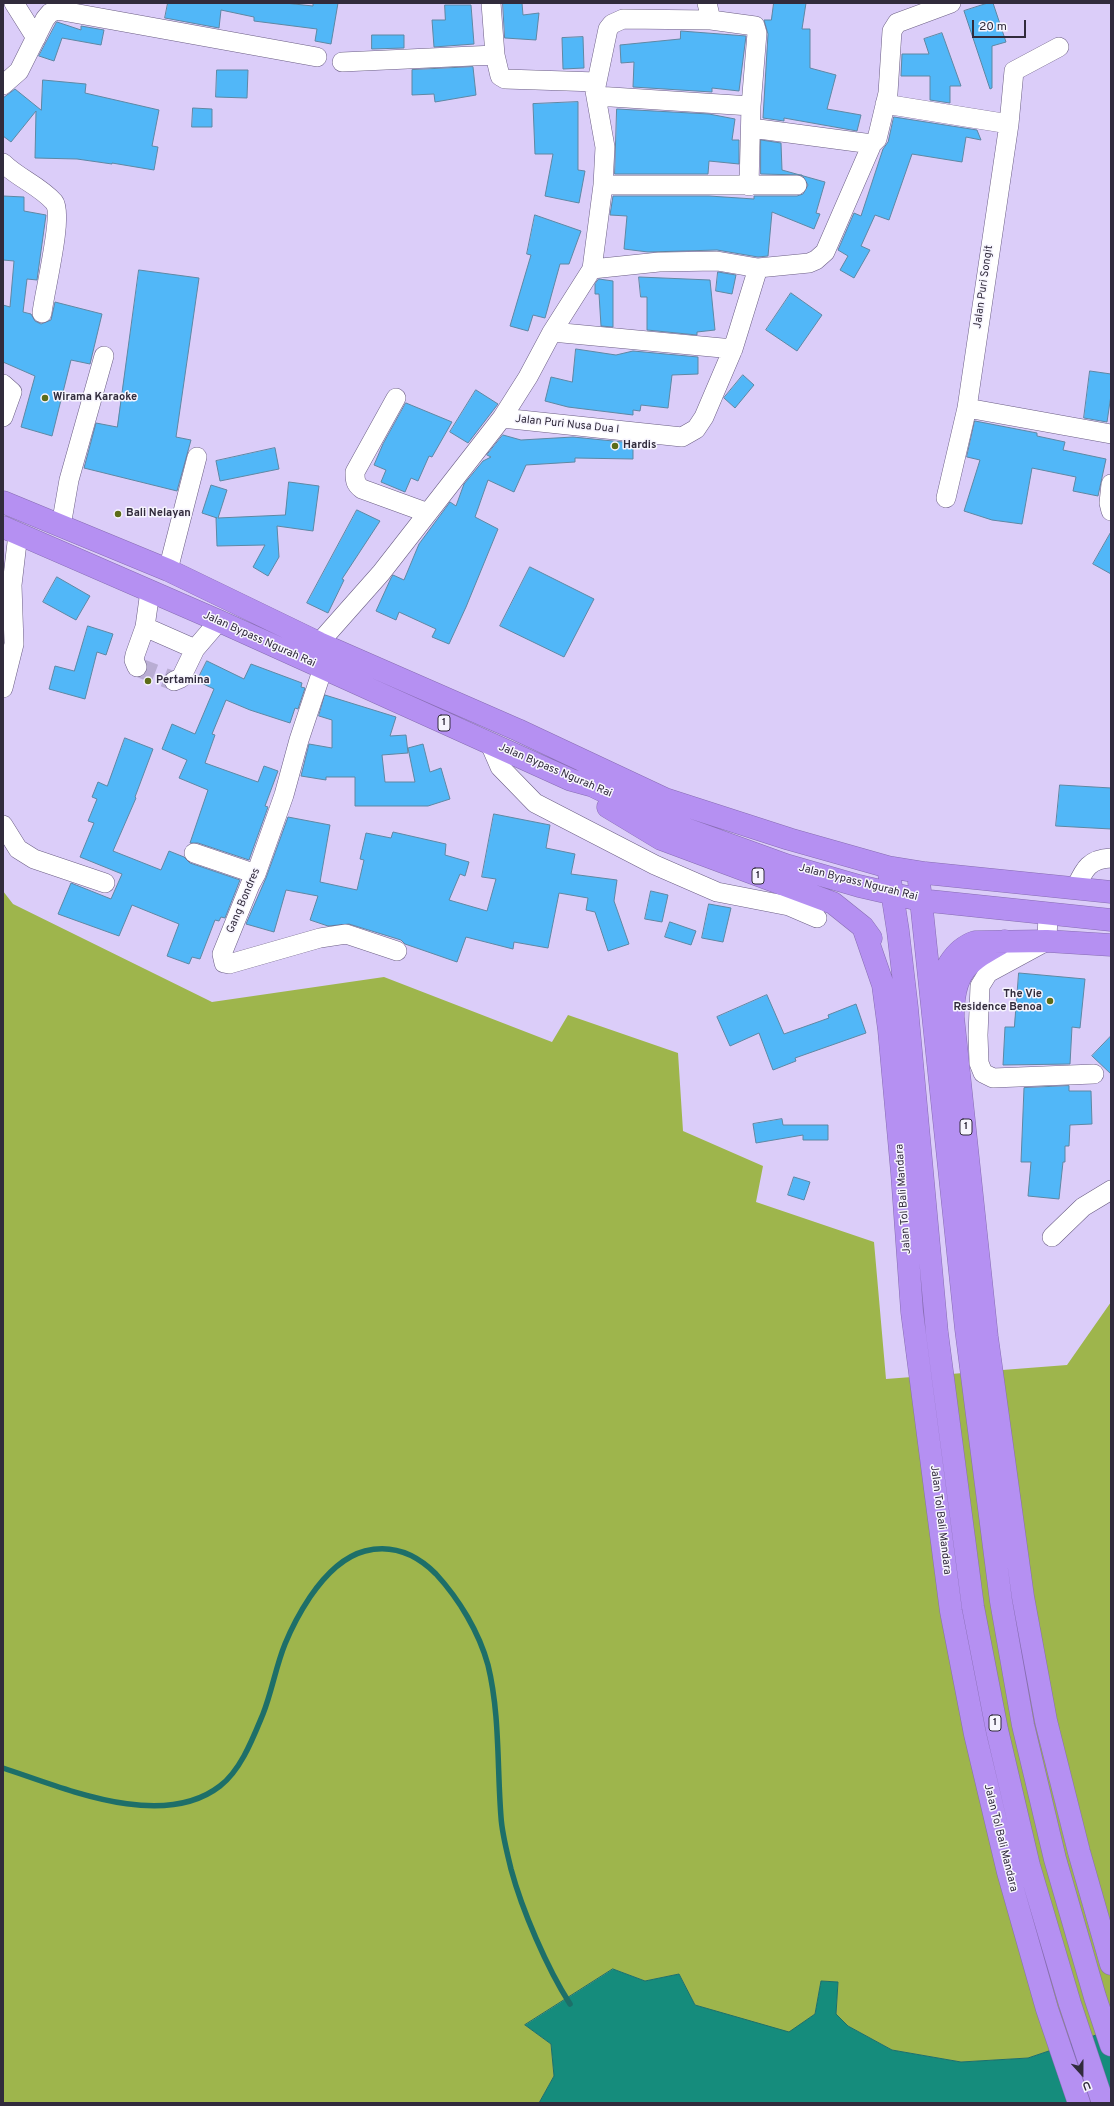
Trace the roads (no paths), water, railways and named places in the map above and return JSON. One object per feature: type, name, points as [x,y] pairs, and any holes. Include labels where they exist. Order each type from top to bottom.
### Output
[{"type":"highway","name":"Jalan Bypass Ngurah Rai","points":[[3,502],[168,570],[324,646],[518,730],[666,799],[789,838],[888,867],[918,872],[1111,892]]},
{"type":"highway","name":"Jalan Bypass Ngurah Rai","points":[[10,531],[219,621],[571,780]]},
{"type":"highway","name":"Jalan Tol Bali Mandara","points":[[571,780],[588,796],[635,815],[661,839],[833,903],[863,927],[888,966],[907,1008]]},
{"type":"highway","name":"Jalan Bypass Ngurah Rai","points":[[635,815],[667,822],[786,865],[920,900],[1111,920]]},
{"type":"highway","name":"Jalan Tol Bali Mandara","points":[[888,867],[893,894],[907,1008],[920,1163],[937,1333],[973,1607],[997,1730],[1029,1866],[1070,2004],[1103,2103]]},
{"type":"highway","name":"1","points":[[918,872],[966,1329],[1001,1601],[1023,1725],[1057,1866],[1094,1997],[1111,2046]]},
{"type":"highway","name":"Jalan Tol Bali Mandara","points":[[863,927],[883,985],[889,1030],[902,1173],[912,1312],[951,1611],[975,1734],[1008,1872],[1047,2010],[1079,2103]]},
{"type":"highway","name":"1","points":[[1005,941],[976,958],[969,964],[958,983],[953,1006],[986,1328],[1023,1597],[1046,1721],[1079,1852],[1111,1964]]},
{"type":"highway","name":"1","points":[[932,1005],[948,964],[964,946],[975,942],[1047,941],[1111,945]]},
{"type":"highway","name":"1","points":[[947,1159],[986,1328]]},
{"type":"highway","name":"1","points":[[912,1312],[920,1163]]},
{"type":"street","points":[[14,3],[36,38]]},
{"type":"street","points":[[491,3],[495,55],[500,76],[505,79],[751,106]]},
{"type":"street","points":[[592,269],[659,262],[717,261],[758,268],[809,263],[816,260],[825,252],[872,144],[877,139],[885,104],[892,31],[897,23],[951,3]]},
{"type":"street","points":[[3,85],[19,71],[50,13],[57,10],[66,10],[318,57]]},
{"type":"street","points":[[324,646],[332,628],[337,626],[381,573],[502,418],[528,377],[552,332],[592,269],[603,184],[604,147],[597,89],[608,29],[617,21],[623,19],[709,12],[755,26],[757,33],[751,106],[749,186]]},
{"type":"street","name":"Jalan Puri Songit","points":[[946,498],[967,408],[1009,124],[1014,71],[1059,47]]},
{"type":"street","points":[[342,62],[495,55]]},
{"type":"street","points":[[885,104],[1009,124]]},
{"type":"street","points":[[751,128],[872,144]]},
{"type":"street","points":[[3,163],[53,201],[58,210],[54,250],[44,291],[42,313]]},
{"type":"street","points":[[603,184],[749,186],[796,185]]},
{"type":"street","name":"Jalan Puri Nusa Dua I","points":[[502,418],[682,437],[696,429],[704,417],[733,349],[758,268]]},
{"type":"street","points":[[552,332],[733,349]]},
{"type":"street","points":[[61,526],[69,480],[104,356]]},
{"type":"street","points":[[3,384],[12,392],[3,417]]},
{"type":"street","points":[[396,398],[355,472],[355,480],[357,486],[362,489],[428,513]]},
{"type":"street","points":[[967,408],[1111,434]]},
{"type":"street","points":[[168,570],[196,457]]},
{"type":"street","points":[[1111,484],[1109,503],[1111,511]]},
{"type":"street","points":[[3,688],[14,644],[10,531]]},
{"type":"street","points":[[137,667],[134,660],[145,627],[150,591]]},
{"type":"street","points":[[174,681],[181,678],[196,649],[219,621]]},
{"type":"street","points":[[145,627],[196,649]]},
{"type":"street","name":"Gang Bondres","points":[[323,668],[299,740],[284,795],[256,874],[250,884],[222,954],[224,963],[229,964],[320,938],[346,934],[397,951]]},
{"type":"street","points":[[490,744],[500,767],[535,803],[655,865],[717,892],[789,906],[817,918]]},
{"type":"street","points":[[620,847],[635,815]]},
{"type":"street","points":[[3,825],[18,849],[34,859],[106,883]]},
{"type":"street","points":[[194,853],[256,874]]},
{"type":"street","points":[[1075,888],[1085,868],[1101,859],[1111,858]]},
{"type":"street","points":[[1048,913],[1047,941],[988,973],[980,986],[978,1035],[979,1063],[983,1073],[993,1078],[1094,1074]]},
{"type":"street","points":[[1052,1237],[1083,1207],[1111,1190]]},
{"type":"waterway","points":[[3,1768],[54,1786],[113,1801],[142,1805],[170,1805],[197,1799],[220,1786],[234,1771],[246,1753],[263,1714],[282,1652],[293,1626],[310,1597],[321,1583],[341,1563],[365,1551],[385,1549],[404,1552],[428,1567],[453,1594],[474,1628],[484,1653],[488,1665],[495,1702],[502,1823],[511,1869],[528,1920],[544,1956],[561,1990],[570,2004]]},
{"type":"tunnel","points":[[137,667],[174,681]]},
{"type":"place","name":"Wirama Karaoke","points":[[45,398]]},
{"type":"place","name":"Hardis","points":[[615,446]]},
{"type":"place","name":"Bali Nelayan","points":[[118,514]]},
{"type":"place","name":"Pertamina","points":[[148,681]]},
{"type":"place","name":"The Vie Residence Benoa","points":[[1050,1001]]}]
